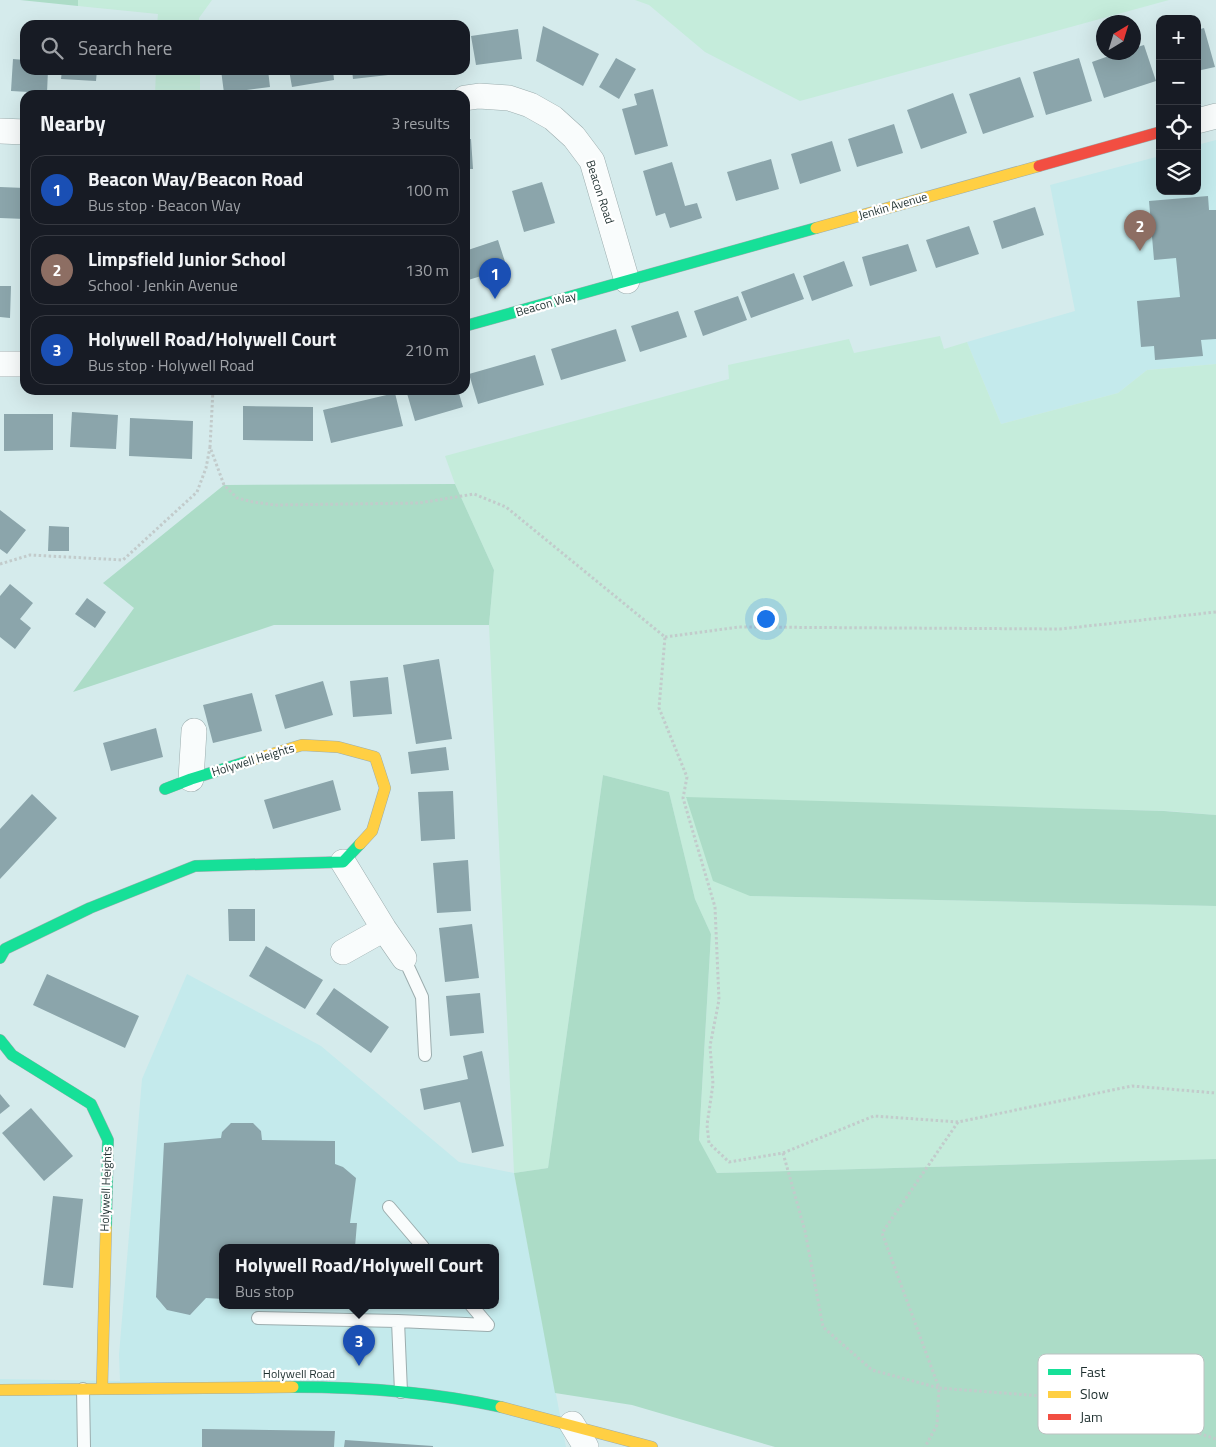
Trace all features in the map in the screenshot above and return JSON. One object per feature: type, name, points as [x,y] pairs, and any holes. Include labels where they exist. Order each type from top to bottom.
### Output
[{"type":"street","name":"Beacon Road","points":[[470,97],[509,98],[523,102],[553,118],[574,137],[592,161],[627,281]]},
{"type":"street","points":[[1201,120],[1216,116]]},
{"type":"street","points":[[0,131],[20,132]]},
{"type":"street","name":"Jenkin Avenue","points":[[627,281],[1156,133]]},
{"type":"street","name":"Beacon Way","points":[[470,325],[627,281]]},
{"type":"street","points":[[0,364],[20,364]]},
{"type":"street","name":"Holywell Heights","points":[[191,778],[194,731]]},
{"type":"street","name":"Holywell Heights","points":[[165,789],[191,778],[302,745],[338,747],[375,757],[385,788],[372,831],[343,862]]},
{"type":"street","points":[[0,958],[5,948],[90,908],[195,866],[343,862],[404,958]]},
{"type":"street","points":[[343,952],[384,929]]},
{"type":"street","name":"Holywell Heights","points":[[0,1040],[12,1056],[91,1104],[108,1140],[102,1389]]},
{"type":"street","name":"Holywell Road","points":[[0,1390],[345,1387],[466,1400],[572,1424],[652,1447]]},
{"type":"street","points":[[572,1424],[586,1447]]},
{"type":"lane","points":[[404,958],[422,997],[425,1056]]},
{"type":"lane","points":[[389,1208],[419,1244]]},
{"type":"lane","points":[[258,1318],[398,1321],[488,1326],[474,1309]]},
{"type":"lane","points":[[398,1321],[401,1392]]},
{"type":"lane","points":[[83,1389],[84,1447]]},
{"type":"path","points":[[0,564],[30,555],[123,560],[197,492],[206,468],[210,447],[212,395]]},
{"type":"path","points":[[210,447],[224,485],[237,498],[253,502],[275,505],[419,503],[474,494],[506,507],[665,637],[739,627],[1060,629],[1216,612]]},
{"type":"path","points":[[665,637],[659,708],[687,778],[683,798],[715,906],[719,1000],[710,1046],[713,1084],[707,1125],[709,1143],[729,1162],[783,1154],[874,1116],[958,1122],[1132,1086],[1216,1093]]},
{"type":"path","points":[[925,1447],[937,1425],[939,1388],[882,1233],[958,1122]]},
{"type":"path","points":[[783,1154],[806,1232],[823,1327],[872,1370],[939,1388],[1038,1396]]},
{"type":"path","points":[[1201,1434],[1216,1439]]},
{"type":"shaded area","points":[[1216,140],[1216,364],[1147,370],[1118,393],[1001,424],[967,342],[1075,311],[1050,185],[1156,157],[1156,195],[1201,195],[1201,144]]},
{"type":"shaded area","points":[[187,974],[321,1046],[459,1162],[514,1173],[566,1447],[0,1447],[0,1379],[120,1381],[119,1355],[142,1079]]},
{"type":"green space","points":[[20,0],[78,0],[78,6]]},
{"type":"green space","points":[[78,0],[212,0],[199,20],[157,20],[158,14],[78,6]]},
{"type":"green space","points":[[635,0],[1169,0],[1114,15],[1096,15],[1096,20],[800,101],[705,52],[649,5]]},
{"type":"green space","points":[[156,75],[200,75],[200,90],[155,90]]},
{"type":"green space","points":[[940,336],[944,349],[967,342],[1001,424],[1118,393],[1147,370],[1216,364],[1216,815],[1169,811],[686,798],[750,896],[1216,906],[1216,1159],[717,1173],[699,1141],[711,934],[695,899],[669,792],[603,775],[548,1168],[514,1173],[489,625],[494,570],[455,484],[445,456],[729,379],[728,365],[849,339],[854,353]]},
{"type":"green space","points":[[455,484],[494,570],[489,625],[274,625],[73,692],[134,608],[103,583],[224,485]]},
{"type":"green space","points":[[603,775],[669,792],[695,899],[711,934],[699,1140],[717,1173],[1216,1159],[1216,1447],[775,1447],[632,1405],[555,1393],[514,1173],[548,1168]]},
{"type":"green space","points":[[686,797],[1164,811],[1216,815],[1216,906],[750,896],[713,881]]},
{"type":"building","points":[[543,26],[599,54],[583,86],[536,61]]},
{"type":"building","points":[[1204,28],[1215,67],[1201,70],[1201,60],[1201,29]]},
{"type":"building","points":[[518,29],[522,59],[476,65],[471,36]]},
{"type":"building","points":[[1144,45],[1156,81],[1104,98],[1092,62],[1098,60],[1141,60],[1141,46]]},
{"type":"building","points":[[616,58],[636,69],[619,99],[599,87]]},
{"type":"building","points":[[1079,58],[1092,101],[1046,115],[1033,72]]},
{"type":"building","points":[[13,59],[20,60],[20,75],[48,75],[47,90],[11,91]]},
{"type":"building","points":[[61,75],[97,75],[96,81],[61,79]]},
{"type":"building","points":[[222,75],[269,75],[270,87],[247,90],[224,90]]},
{"type":"building","points":[[290,75],[334,75],[334,80],[292,87]]},
{"type":"building","points":[[353,75],[388,75],[353,79]]},
{"type":"building","points":[[1020,77],[1034,117],[983,134],[969,94]]},
{"type":"building","points":[[653,89],[668,146],[635,155],[622,109],[637,105],[634,94]]},
{"type":"building","points":[[953,93],[967,133],[921,149],[907,110]]},
{"type":"building","points":[[894,124],[903,153],[857,167],[848,139]]},
{"type":"building","points":[[470,139],[471,139],[473,169],[470,169]]},
{"type":"building","points":[[832,141],[841,171],[800,184],[791,154]]},
{"type":"building","points":[[771,159],[779,189],[736,201],[727,172]]},
{"type":"building","points":[[672,162],[685,206],[697,203],[702,218],[670,228],[665,213],[656,216],[643,171]]},
{"type":"building","points":[[542,182],[555,223],[524,232],[512,191]]},
{"type":"building","points":[[0,187],[20,188],[20,219],[0,218]]},
{"type":"building","points":[[1208,196],[1209,210],[1216,210],[1216,339],[1201,340],[1203,356],[1155,360],[1154,346],[1141,347],[1137,301],[1180,297],[1176,258],[1154,260],[1149,201]]},
{"type":"building","points":[[1035,207],[1044,235],[1002,249],[993,221]]},
{"type":"building","points":[[969,226],[979,254],[936,268],[926,240]]},
{"type":"building","points":[[498,240],[507,268],[470,279],[470,249]]},
{"type":"building","points":[[908,244],[917,271],[870,286],[862,257]]},
{"type":"building","points":[[844,261],[853,286],[812,301],[803,276]]},
{"type":"building","points":[[794,273],[804,299],[751,318],[741,292]]},
{"type":"building","points":[[0,286],[11,286],[10,318],[0,317]]},
{"type":"building","points":[[738,296],[747,320],[703,336],[694,311]]},
{"type":"building","points":[[678,311],[687,337],[640,352],[631,326]]},
{"type":"building","points":[[616,329],[626,361],[561,380],[551,349]]},
{"type":"building","points":[[535,355],[544,385],[478,404],[470,374]]},
{"type":"building","points":[[387,395],[395,395],[403,426],[331,443],[323,410]]},
{"type":"building","points":[[407,395],[459,395],[463,407],[415,421]]},
{"type":"building","points":[[243,406],[313,407],[313,441],[243,440]]},
{"type":"building","points":[[72,412],[118,415],[116,449],[70,447]]},
{"type":"building","points":[[4,414],[53,414],[53,450],[4,451]]},
{"type":"building","points":[[130,418],[193,421],[192,459],[129,456]]},
{"type":"building","points":[[0,510],[26,530],[7,554],[0,549]]},
{"type":"building","points":[[49,526],[69,527],[69,551],[48,551]]},
{"type":"building","points":[[10,584],[33,603],[20,619],[31,628],[15,649],[0,637],[0,596]]},
{"type":"building","points":[[87,598],[106,612],[95,628],[75,614]]},
{"type":"building","points":[[439,659],[452,739],[416,744],[403,665]]},
{"type":"building","points":[[388,677],[392,714],[353,717],[350,681]]},
{"type":"building","points":[[323,681],[333,715],[285,729],[275,695]]},
{"type":"building","points":[[252,693],[262,731],[213,743],[203,705]]},
{"type":"building","points":[[156,728],[163,757],[111,771],[103,743]]},
{"type":"building","points":[[446,747],[449,770],[411,774],[408,752]]},
{"type":"building","points":[[333,780],[341,810],[273,829],[264,800]]},
{"type":"building","points":[[453,791],[455,839],[421,841],[418,792]]},
{"type":"building","points":[[32,794],[57,818],[0,879],[0,829]]},
{"type":"building","points":[[468,860],[471,911],[437,913],[433,863]]},
{"type":"building","points":[[228,909],[255,909],[255,941],[229,941]]},
{"type":"building","points":[[472,924],[479,978],[445,982],[439,928]]},
{"type":"building","points":[[266,946],[323,980],[305,1009],[249,976]]},
{"type":"building","points":[[47,974],[139,1016],[125,1048],[33,1005]]},
{"type":"building","points":[[334,988],[389,1027],[371,1053],[316,1014]]},
{"type":"building","points":[[480,993],[484,1033],[450,1036],[446,996]]},
{"type":"building","points":[[482,1051],[504,1146],[472,1153],[460,1102],[424,1110],[420,1089],[468,1079],[463,1056]]},
{"type":"building","points":[[0,1094],[10,1106],[0,1114]]},
{"type":"building","points":[[31,1108],[73,1156],[44,1181],[2,1133]]},
{"type":"building","points":[[231,1123],[253,1123],[261,1131],[262,1140],[335,1141],[335,1164],[343,1167],[356,1178],[350,1223],[357,1223],[355,1244],[219,1244],[219,1299],[206,1298],[190,1315],[167,1310],[156,1297],[164,1143],[221,1138],[222,1132]]},
{"type":"building","points":[[53,1196],[83,1199],[73,1288],[43,1285]]},
{"type":"building","points":[[202,1429],[335,1431],[334,1447],[202,1447]]},
{"type":"building","points":[[345,1440],[433,1446],[433,1447],[344,1447]]},
{"type":"traffic: fast","points":[[470,325],[816,228]]},
{"type":"traffic: fast","points":[[165,789],[249,761]]},
{"type":"traffic: fast","points":[[0,958],[5,949],[90,908],[195,866],[343,862],[360,844]]},
{"type":"traffic: fast","points":[[0,1040],[12,1055],[91,1104],[108,1140],[106,1227]]},
{"type":"traffic: fast","points":[[293,1387],[398,1391],[501,1407]]},
{"type":"traffic: slow","points":[[816,228],[1039,166]]},
{"type":"traffic: slow","points":[[249,761],[302,745],[338,747],[375,757],[385,788],[372,831],[360,844]]},
{"type":"traffic: slow","points":[[102,1389],[106,1227]]},
{"type":"traffic: slow","points":[[0,1390],[293,1387]]},
{"type":"traffic: slow","points":[[501,1407],[652,1447]]},
{"type":"traffic: jam","points":[[1039,166],[1156,133]]},
{"type":"place","name":"Limpsfield Junior School","points":[[1140,251]]},
{"type":"place","name":"Beacon Way/Beacon Road","points":[[495,299]]},
{"type":"place","name":"Holywell Road/Holywell Court","points":[[359,1366]]}]
